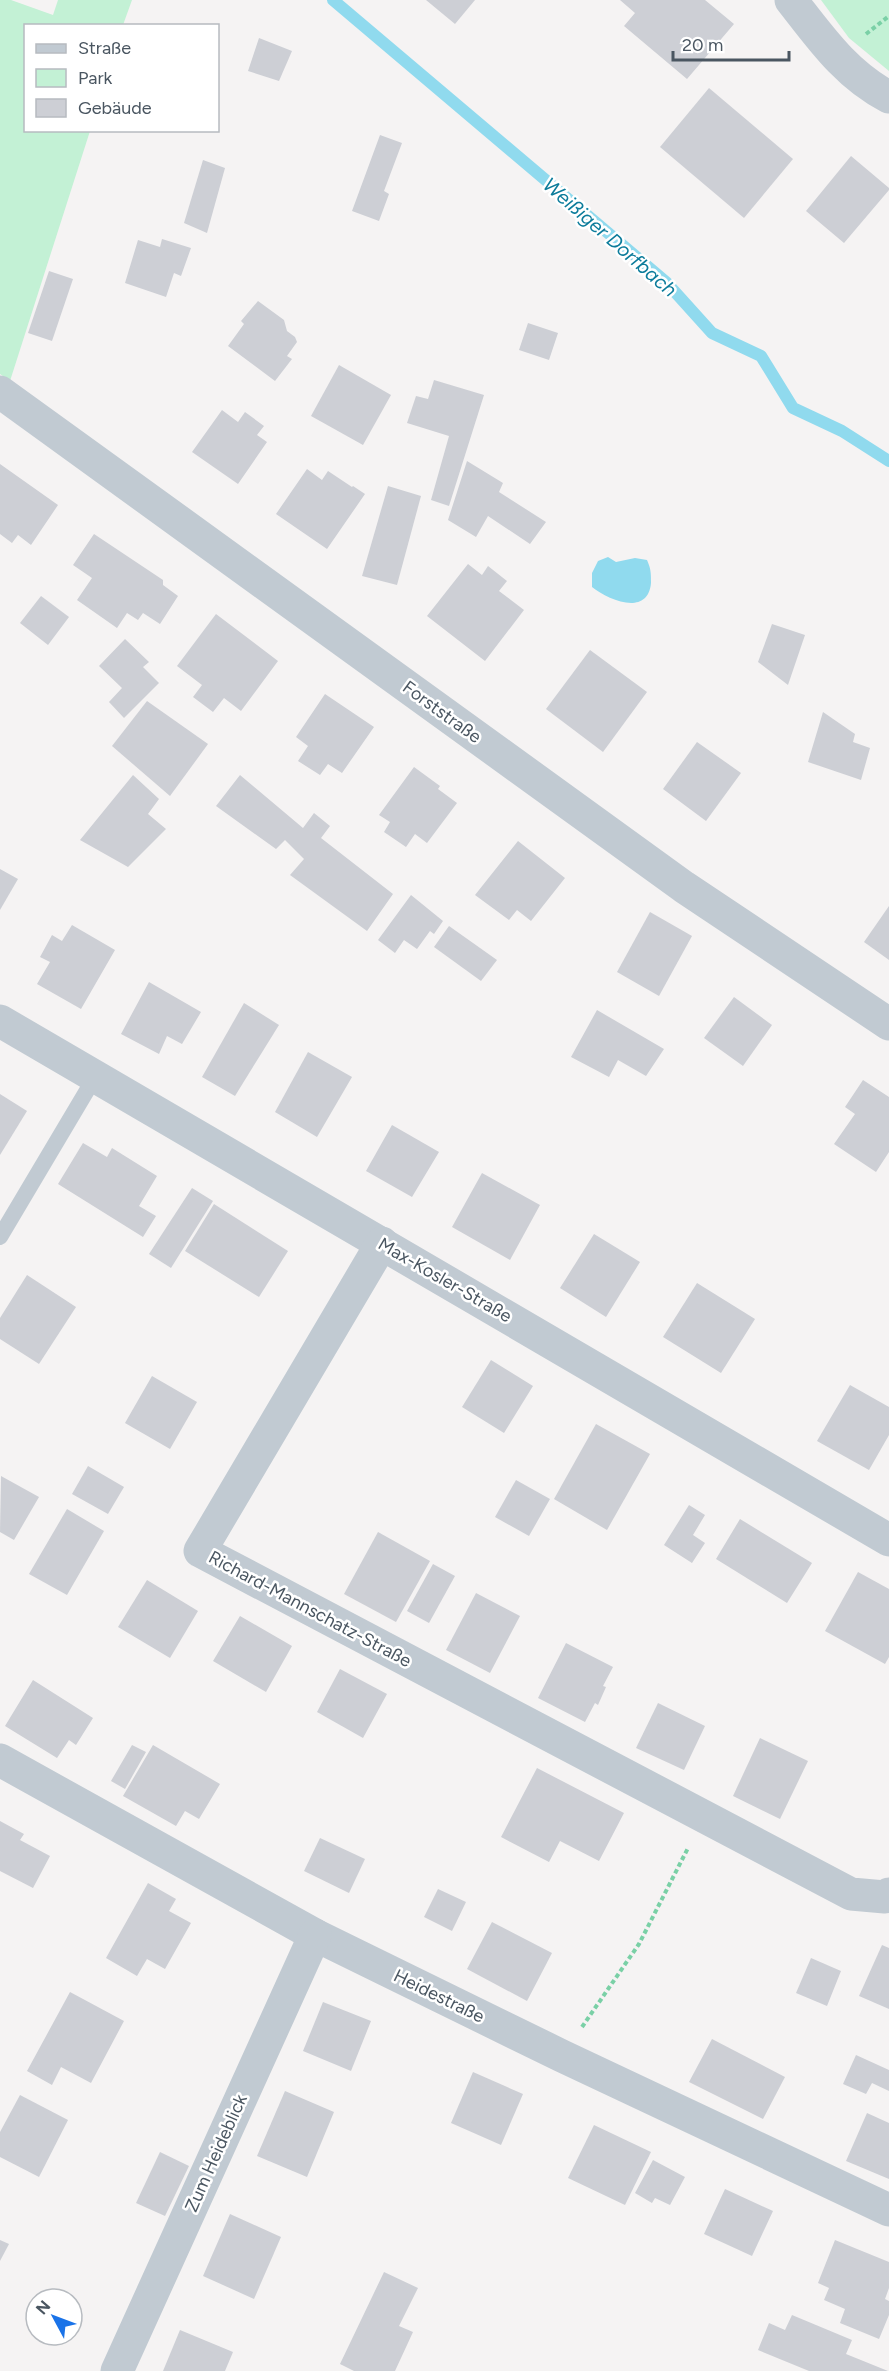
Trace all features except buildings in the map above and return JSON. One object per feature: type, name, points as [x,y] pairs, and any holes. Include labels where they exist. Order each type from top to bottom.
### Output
[{"type":"street","points":[[791,0],[834,56],[871,88],[889,97]]},
{"type":"street","name":"Forststraße","points":[[0,392],[684,887],[889,1024]]},
{"type":"street","name":"Max-Kosler-Straße","points":[[0,1021],[889,1540]]},
{"type":"street","name":"Richard-Mannschatz-Straße","points":[[382,1243],[200,1551],[851,1894],[885,1897],[889,1894]]},
{"type":"street","name":"Heidestraße","points":[[0,1760],[315,1935],[562,2056],[889,2210]]},
{"type":"street","name":"Zum Heideblick","points":[[117,2371],[315,1935]]},
{"type":"lane","points":[[0,1237],[95,1077]]},
{"type":"path","points":[[562,2056],[639,1944],[704,1815]]},
{"type":"green space","points":[[0,0],[11,0],[53,15],[58,0],[132,0],[123,24],[24,24],[24,132],[90,132],[10,381],[0,374]]},
{"type":"green space","points":[[821,0],[889,0],[889,71],[849,38]]},
{"type":"water","points":[[608,557],[616,562],[635,558],[647,560],[651,583],[643,600],[626,603],[608,597],[592,587],[592,573],[598,561]]},
{"type":"waterway","name":"Weißiger Dorfbach","points":[[333,0],[666,282],[712,333],[761,356],[793,408],[842,431],[889,461]]}]
